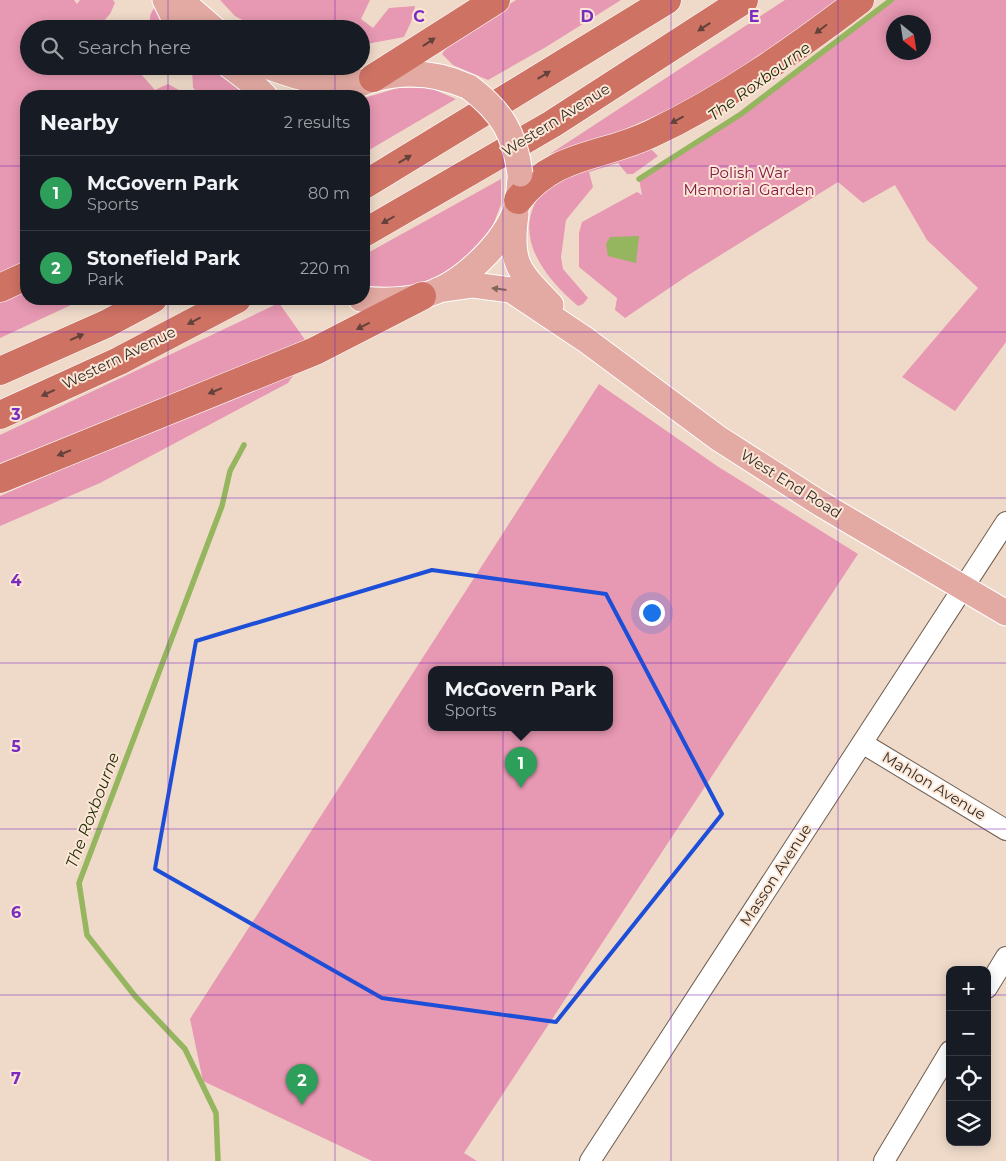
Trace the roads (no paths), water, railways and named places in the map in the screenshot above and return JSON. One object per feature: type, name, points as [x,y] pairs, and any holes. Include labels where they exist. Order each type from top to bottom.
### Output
[{"type":"highway","points":[[369,79],[496,0]]},
{"type":"highway","points":[[370,181],[667,0]]},
{"type":"highway","name":"Western Avenue","points":[[370,230],[552,124],[744,0]]},
{"type":"highway","points":[[517,203],[546,172],[575,159],[651,134],[780,60],[860,0]]},
{"type":"highway","points":[[0,288],[20,279]]},
{"type":"highway","points":[[0,479],[315,351],[430,293]]},
{"type":"highway","points":[[0,372],[106,324],[142,305]]},
{"type":"highway","name":"Western Avenue","points":[[0,415],[119,361],[226,305]]},
{"type":"main road","points":[[164,0],[176,20]]},
{"type":"main road","points":[[171,0],[192,10],[204,20]]},
{"type":"main road","name":"West End Road","points":[[369,79],[404,74],[440,76],[469,87],[497,111],[504,122],[518,156],[520,174],[512,242],[516,261],[530,284],[586,340]]},
{"type":"main road","points":[[242,75],[259,90]]},
{"type":"main road","points":[[290,75],[334,84],[369,79]]},
{"type":"main road","points":[[347,90],[369,79]]},
{"type":"main road","points":[[430,293],[464,275],[480,261],[494,245],[517,203]]},
{"type":"main road","name":"West End Road","points":[[370,300],[386,301],[473,285],[511,290],[586,340],[718,438],[961,588],[1006,613]]},
{"type":"street","name":"Masson Avenue","points":[[590,1161],[961,588],[1006,522]]},
{"type":"street","name":"Mahlon Avenue","points":[[862,743],[1006,830]]},
{"type":"street","points":[[991,981],[1006,957]]},
{"type":"street","points":[[884,1161],[947,1056]]},
{"type":"waterway","name":"The Roxbourne","points":[[639,179],[741,114],[891,0]]},
{"type":"waterway","name":"The Roxbourne","points":[[218,1161],[216,1113],[185,1049],[135,996],[87,935],[79,883],[222,506],[230,471],[244,445]]},
{"type":"place","name":"McGovern Park","points":[[521,788]]},
{"type":"place","name":"Stonefield Park","points":[[302,1105]]},
{"type":"park label","name":"Polish War Memorial Garden","points":[[749,182]]}]
